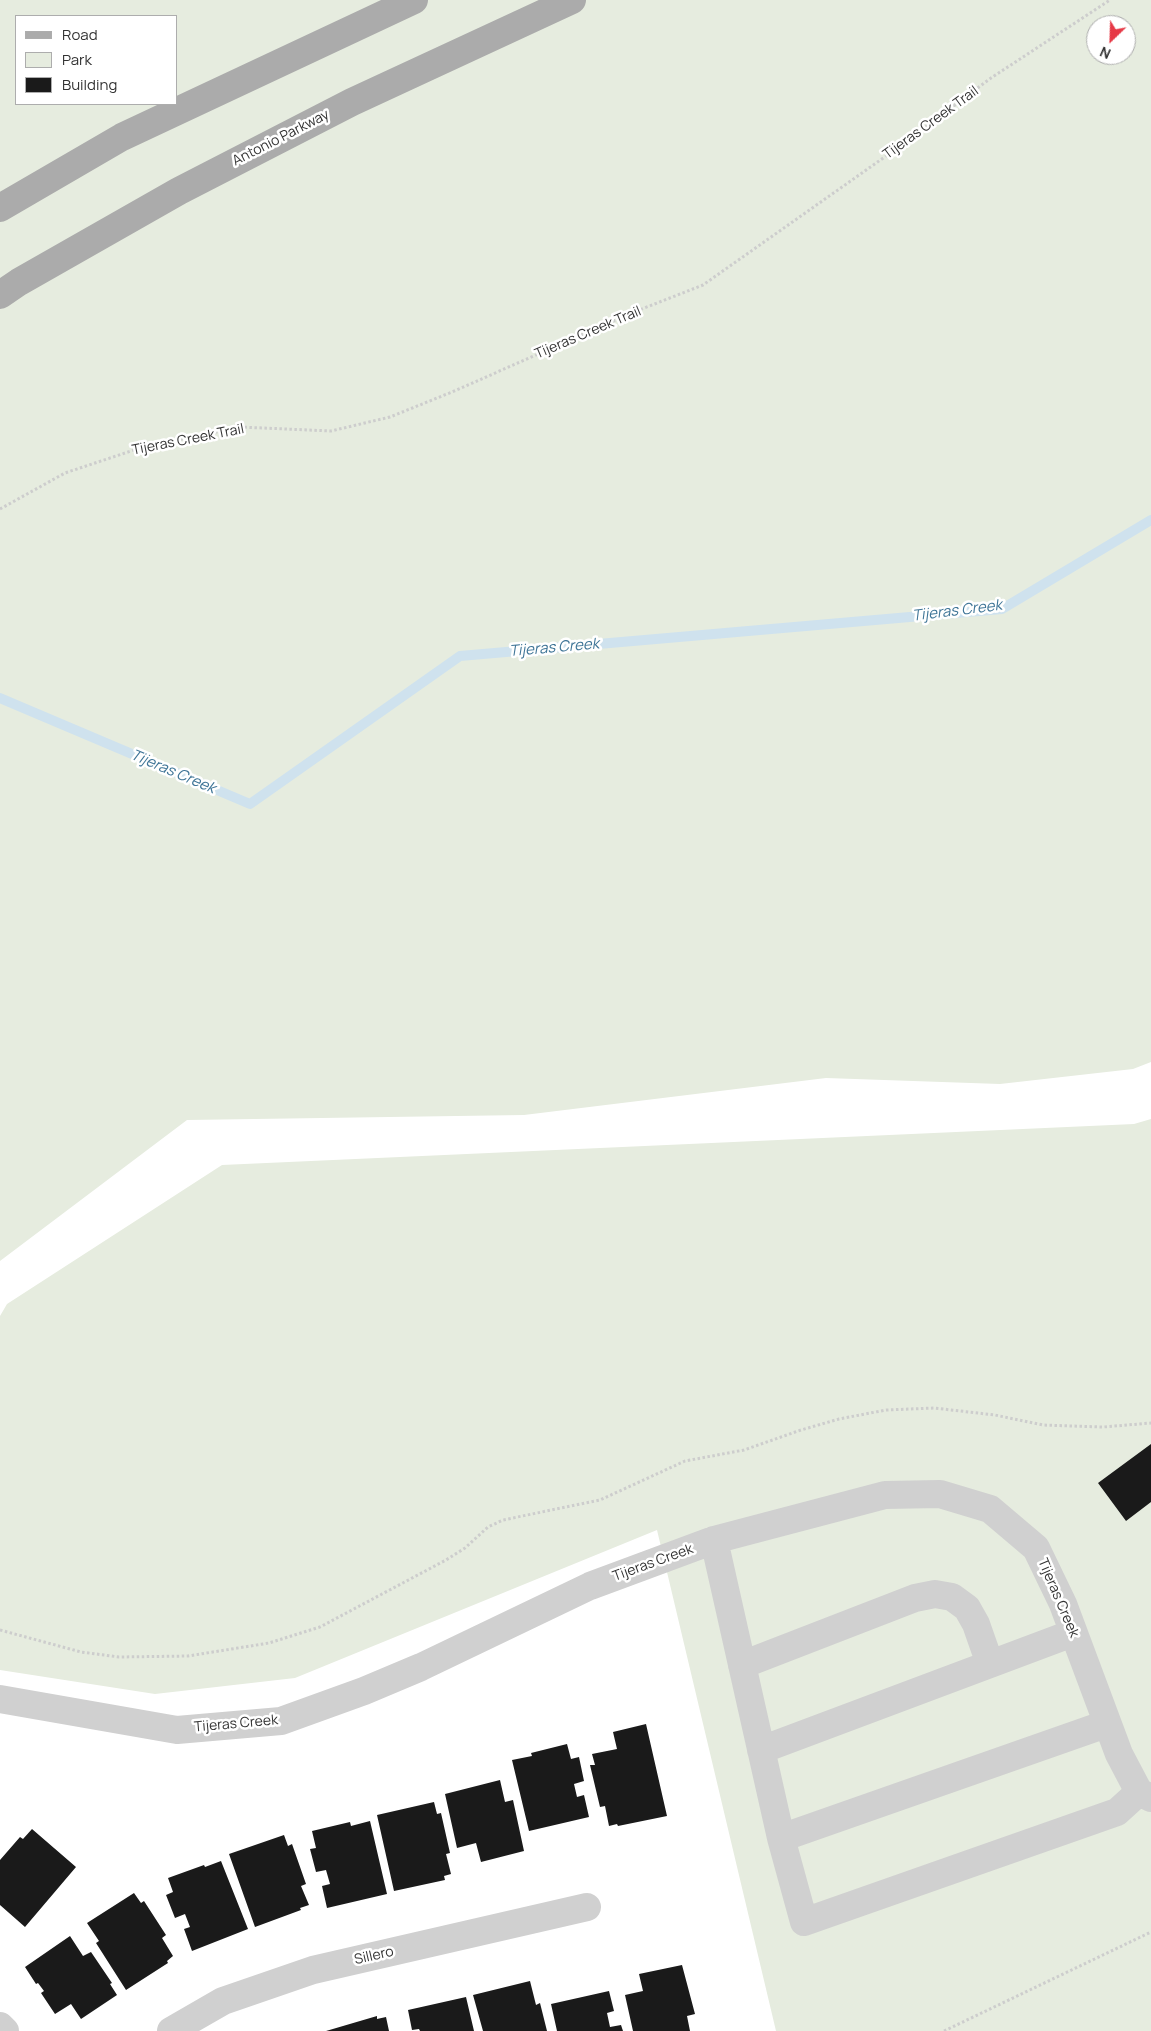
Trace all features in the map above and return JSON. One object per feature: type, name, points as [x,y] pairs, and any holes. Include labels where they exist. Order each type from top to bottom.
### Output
[{"type":"main road","points":[[0,208],[122,137],[414,0]]},
{"type":"main road","name":"Antonio Parkway","points":[[0,295],[19,282],[179,191],[352,102],[572,0]]},
{"type":"street","name":"Tijeras Creek","points":[[0,1700],[176,1730],[281,1721],[364,1691],[421,1667],[590,1586],[714,1540],[885,1495],[940,1494],[990,1509],[1036,1548],[1063,1604],[1106,1724],[1119,1754],[1145,1795]]},
{"type":"street","points":[[714,1540],[781,1838],[804,1922],[1116,1812],[1145,1795]]},
{"type":"street","points":[[742,1665],[915,1598],[935,1594],[952,1597],[966,1608],[976,1624],[990,1664]]},
{"type":"street","points":[[761,1750],[1074,1633]]},
{"type":"street","points":[[781,1838],[1106,1724]]},
{"type":"street","name":"Sillero","points":[[171,2031],[223,2000],[313,1970],[587,1907]]},
{"type":"street","points":[[0,2026],[5,2031]]},
{"type":"path","name":"Tijeras Creek Trail","points":[[0,510],[65,473],[143,447],[240,427],[331,430],[390,416],[452,392],[629,314],[702,286],[873,166],[991,78],[1110,0]]},
{"type":"path","points":[[0,1630],[81,1652],[119,1657],[188,1656],[270,1643],[320,1627],[446,1560],[465,1548],[488,1527],[503,1520],[600,1500],[685,1461],[744,1450],[839,1419],[886,1410],[934,1408],[995,1415],[1043,1425],[1103,1427],[1151,1423]]},
{"type":"path","points":[[944,2031],[1151,1932]]},
{"type":"green space","points":[[0,0],[1151,0],[1151,1062],[1133,1069],[1000,1084],[826,1078],[524,1115],[187,1120],[0,1261]]},
{"type":"green space","points":[[1151,1119],[1151,2031],[776,2031],[657,1530],[295,1678],[155,1694],[0,1670],[0,1316],[7,1304],[222,1165],[1134,1124]]},
{"type":"building","points":[[1151,1444],[1151,1502],[1126,1521],[1098,1483]]},
{"type":"building","points":[[646,1724],[667,1816],[618,1826],[617,1824],[609,1826],[605,1806],[600,1807],[590,1765],[595,1765],[592,1754],[617,1749],[613,1732]]},
{"type":"building","points":[[567,1744],[571,1759],[579,1757],[584,1781],[574,1784],[577,1797],[584,1795],[589,1817],[529,1831],[512,1760],[532,1756],[531,1753]]},
{"type":"building","points":[[500,1780],[505,1802],[513,1800],[524,1851],[481,1862],[476,1843],[457,1848],[445,1794]]},
{"type":"building","points":[[434,1802],[437,1814],[441,1813],[450,1853],[446,1854],[451,1874],[444,1876],[445,1880],[394,1891],[377,1815]]},
{"type":"building","points":[[370,1821],[387,1894],[327,1908],[322,1886],[330,1884],[326,1870],[316,1872],[310,1849],[316,1848],[312,1831],[350,1822],[351,1826]]},
{"type":"building","points":[[32,1829],[76,1867],[25,1927],[0,1905],[0,1860],[20,1837],[23,1839]]},
{"type":"building","points":[[284,1835],[288,1846],[292,1844],[306,1884],[301,1886],[309,1905],[300,1908],[301,1910],[255,1927],[229,1854]]},
{"type":"building","points":[[221,1861],[248,1929],[192,1951],[184,1929],[190,1927],[185,1914],[175,1918],[166,1895],[173,1892],[168,1878]]},
{"type":"building","points":[[134,1893],[141,1903],[144,1901],[166,1935],[162,1938],[173,1956],[167,1961],[168,1963],[126,1990],[96,1943],[99,1941],[87,1923]]},
{"type":"building","points":[[70,1936],[83,1956],[91,1952],[112,1983],[110,1984],[117,1995],[81,2019],[71,2004],[55,2014],[41,1993],[44,1991],[38,1983],[36,1984],[25,1967]]},
{"type":"building","points":[[682,1965],[695,2014],[687,2016],[690,2031],[633,2031],[625,1995],[643,1991],[639,1974]]},
{"type":"building","points":[[530,1981],[536,2005],[540,2003],[547,2031],[483,2031],[473,1995]]},
{"type":"building","points":[[609,1991],[614,2011],[607,2013],[610,2027],[621,2025],[623,2031],[557,2031],[551,2004]]},
{"type":"building","points":[[466,1997],[474,2031],[412,2030],[408,2010]]},
{"type":"building","points":[[377,2016],[377,2019],[386,2017],[389,2031],[326,2031]]},
{"type":"waterway","name":"Tijeras Creek","points":[[0,698],[250,804],[460,656],[1002,609],[1151,520]]}]
